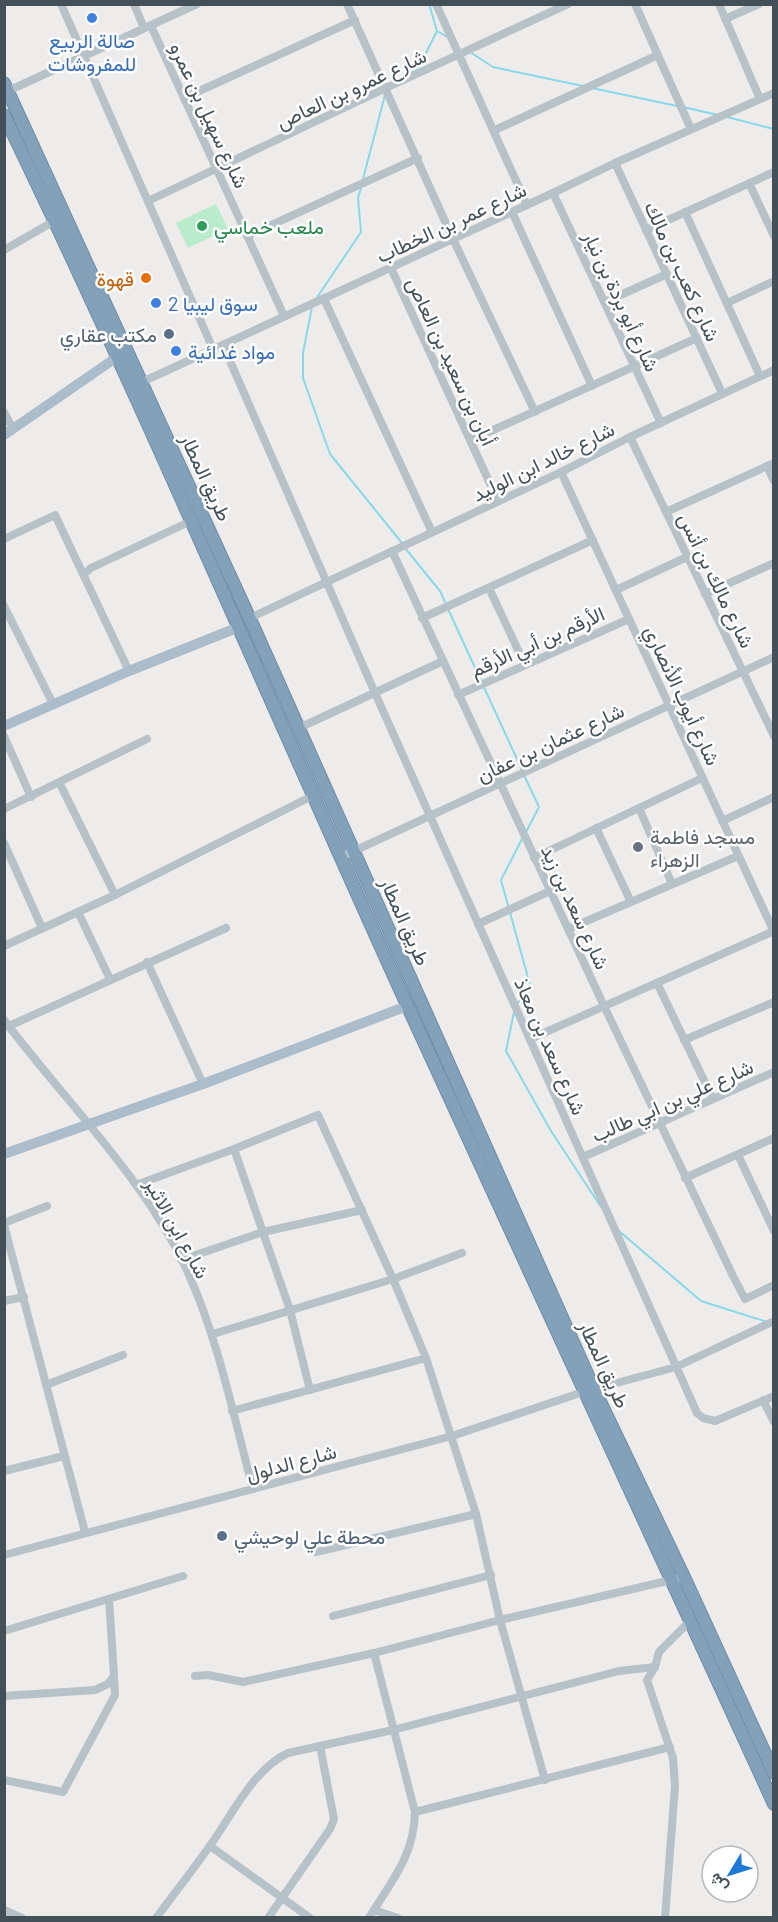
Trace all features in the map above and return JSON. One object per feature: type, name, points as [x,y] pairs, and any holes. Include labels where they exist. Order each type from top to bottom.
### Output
[{"type":"highway","name":"طريق المطار","points":[[6,87],[130,371],[191,521],[407,1006],[588,1390],[684,1577],[711,1650],[774,1804]]},
{"type":"highway","name":"طريق المطار","points":[[4,115],[56,220],[117,357],[142,382],[251,620],[354,851],[670,1580],[690,1621],[711,1650],[774,1773]]},
{"type":"highway","points":[[239,627],[240,616],[251,620]]},
{"type":"main road","points":[[9,432],[117,357]]},
{"type":"main road","points":[[4,726],[129,670],[239,627]]},
{"type":"main road","points":[[4,1154],[203,1084],[407,1006]]},
{"type":"street","points":[[61,4],[213,349]]},
{"type":"street","name":"شارع سهيل بن عمرو","points":[[134,4],[184,99],[285,316]]},
{"type":"street","points":[[347,4],[534,412]]},
{"type":"street","points":[[436,4],[527,205]]},
{"type":"street","name":"شارع عمرو بن العاص","points":[[148,201],[568,4]]},
{"type":"street","points":[[635,4],[691,129]]},
{"type":"street","points":[[719,4],[760,99]]},
{"type":"street","points":[[725,19],[759,4]]},
{"type":"street","points":[[6,87],[84,56],[197,5]]},
{"type":"street","points":[[184,99],[355,20]]},
{"type":"street","points":[[495,130],[658,55]]},
{"type":"street","name":"شارع عمر بن الخطاب","points":[[142,382],[615,163],[774,93]]},
{"type":"street","points":[[248,236],[418,158]]},
{"type":"street","name":"شارع كعب بن مالك","points":[[615,163],[722,393]]},
{"type":"street","points":[[646,230],[774,172]]},
{"type":"street","points":[[749,183],[774,236]]},
{"type":"street","name":"شارع أبو بردة بن نيار","points":[[553,193],[661,423]]},
{"type":"street","points":[[512,212],[592,386]]},
{"type":"street","points":[[685,212],[760,376]]},
{"type":"street","points":[[4,250],[56,220]]},
{"type":"street","name":"أبان بن سعيد بن العاص","points":[[391,268],[498,501]]},
{"type":"street","points":[[605,302],[667,274]]},
{"type":"street","points":[[727,303],[774,281]]},
{"type":"street","points":[[324,299],[432,532]]},
{"type":"street","points":[[471,440],[697,338]]},
{"type":"street","name":"شارع سعد بن معاذ","points":[[222,345],[375,693],[698,1413],[703,1418],[715,1421],[763,1400]]},
{"type":"street","name":"شارع خالد ابن الوليد","points":[[251,620],[774,370]]},
{"type":"street","points":[[4,412],[9,432]]},
{"type":"street","name":"شارع مالك بن أنس","points":[[630,437],[774,736]]},
{"type":"street","points":[[666,512],[770,464],[774,480]]},
{"type":"street","name":"شارع أيوب الأنصاري","points":[[561,472],[773,931]]},
{"type":"street","points":[[4,539],[55,515],[129,670]]},
{"type":"street","points":[[84,574],[91,568],[191,521]]},
{"type":"street","points":[[422,618],[593,540]]},
{"type":"street","name":"شارع سعد بن زيد","points":[[392,551],[534,858],[733,1276],[745,1299],[774,1285]]},
{"type":"street","points":[[616,590],[687,557]]},
{"type":"street","points":[[705,594],[774,563]]},
{"type":"street","points":[[489,588],[525,665]]},
{"type":"street","points":[[4,606],[8,624],[53,704]]},
{"type":"street","name":"الأرقم بن أبي الأرقم","points":[[458,694],[629,619]]},
{"type":"street","name":"شارع عثمان بن عفان","points":[[341,857],[774,657]]},
{"type":"street","points":[[299,728],[442,662]]},
{"type":"street","points":[[4,736],[31,797]]},
{"type":"street","points":[[4,809],[60,784],[147,739]]},
{"type":"street","points":[[534,858],[702,778]]},
{"type":"street","points":[[60,784],[115,895]]},
{"type":"street","points":[[4,946],[115,895],[314,795]]},
{"type":"street","points":[[722,821],[774,797]]},
{"type":"street","points":[[639,808],[672,884]]},
{"type":"street","points":[[596,828],[631,902]]},
{"type":"street","points":[[4,843],[42,928]]},
{"type":"street","points":[[568,929],[738,856]]},
{"type":"street","points":[[478,924],[550,891]]},
{"type":"street","points":[[78,912],[110,979]]},
{"type":"street","points":[[7,1023],[226,927]]},
{"type":"street","points":[[530,1039],[773,931]]},
{"type":"street","points":[[147,962],[203,1084]]},
{"type":"street","points":[[657,983],[713,1099]]},
{"type":"street","points":[[684,1041],[774,1002]]},
{"type":"street","name":"شارع ابن الاثير","points":[[7,1023],[136,1185],[182,1260],[213,1334],[253,1489]]},
{"type":"street","name":"شارع علي بن ابي طالب","points":[[583,1157],[774,1072]]},
{"type":"street","points":[[136,1185],[318,1115],[393,1279],[426,1358],[476,1514],[500,1620],[545,1780]]},
{"type":"street","points":[[685,1178],[774,1138]]},
{"type":"street","points":[[234,1149],[290,1311],[310,1390]]},
{"type":"street","points":[[738,1155],[774,1231]]},
{"type":"street","points":[[47,1206],[4,1224],[85,1532]]},
{"type":"street","points":[[182,1260],[263,1232],[362,1210]]},
{"type":"street","points":[[213,1334],[393,1279],[462,1253]]},
{"type":"street","points":[[4,1302],[24,1297]]},
{"type":"street","name":"شارع الدلول","points":[[4,1555],[452,1436],[588,1390],[676,1366],[774,1321]]},
{"type":"street","points":[[46,1385],[123,1355]]},
{"type":"street","points":[[232,1411],[426,1358]]},
{"type":"street","points":[[774,1396],[763,1400],[774,1422]]},
{"type":"street","points":[[4,1471],[64,1456]]},
{"type":"street","points":[[316,1552],[476,1514]]},
{"type":"street","points":[[333,1616],[491,1575]]},
{"type":"street","points":[[4,1630],[183,1576]]},
{"type":"street","points":[[195,1676],[208,1675],[243,1682],[374,1653],[500,1620],[684,1577]]},
{"type":"street","points":[[4,1780],[63,1792],[115,1695],[109,1599]]},
{"type":"street","points":[[665,1917],[675,1786],[673,1758],[647,1680],[655,1667],[659,1652],[690,1621]]},
{"type":"street","points":[[369,1917],[402,1868],[415,1828],[415,1812],[374,1653]]},
{"type":"street","points":[[156,1917],[210,1846],[261,1772],[276,1759],[288,1753],[393,1730],[620,1671],[655,1667]]},
{"type":"street","points":[[4,1696],[95,1690],[108,1684],[114,1676]]},
{"type":"street","points":[[268,1917],[330,1829],[334,1819],[320,1746]]},
{"type":"street","points":[[415,1812],[670,1747]]},
{"type":"street","points":[[210,1846],[310,1917]]},
{"type":"street","points":[[4,1910],[22,1917]]},
{"type":"street","points":[[374,1910],[398,1917]]},
{"type":"green space","name":"ملعب خماسي","points":[[216,204],[228,229],[188,248],[176,223]]},
{"type":"waterway","points":[[411,73],[419,67],[437,31],[429,4]]},
{"type":"waterway","points":[[437,31],[447,37]]},
{"type":"waterway","points":[[470,52],[493,67],[583,86]]},
{"type":"waterway","points":[[592,88],[677,106]]},
{"type":"waterway","points":[[363,179],[385,95]]},
{"type":"waterway","points":[[683,107],[718,115]]},
{"type":"waterway","points":[[727,117],[774,129]]},
{"type":"waterway","points":[[316,299],[361,232],[358,198],[361,188]]},
{"type":"waterway","points":[[312,307],[303,353],[303,378],[330,454],[402,543]]},
{"type":"waterway","points":[[405,548],[440,591],[446,604]]},
{"type":"waterway","points":[[448,609],[522,770]]},
{"type":"waterway","points":[[524,775],[539,807],[526,832]]},
{"type":"waterway","points":[[517,1004],[530,985],[501,880],[523,837]]},
{"type":"waterway","points":[[514,1012],[506,1051],[551,1131],[601,1207]]},
{"type":"waterway","points":[[619,1231],[701,1301],[767,1322]]},
{"type":"place","name":"صالة الربيع للمفروشات","points":[[92,18]]},
{"type":"place","name":"ملعب خماسي","points":[[202,226]]},
{"type":"place","name":"قهوة","points":[[146,278]]},
{"type":"place","name":"سوق ليبيا 2","points":[[156,303]]},
{"type":"place","name":"مكتب عقاري","points":[[169,334]]},
{"type":"place","name":"مواد غدائية","points":[[176,351]]},
{"type":"place","name":"مسجد فاطمة الزهراء","points":[[638,847]]},
{"type":"place","name":"محطة علي لوحيشي","points":[[222,1536]]}]
